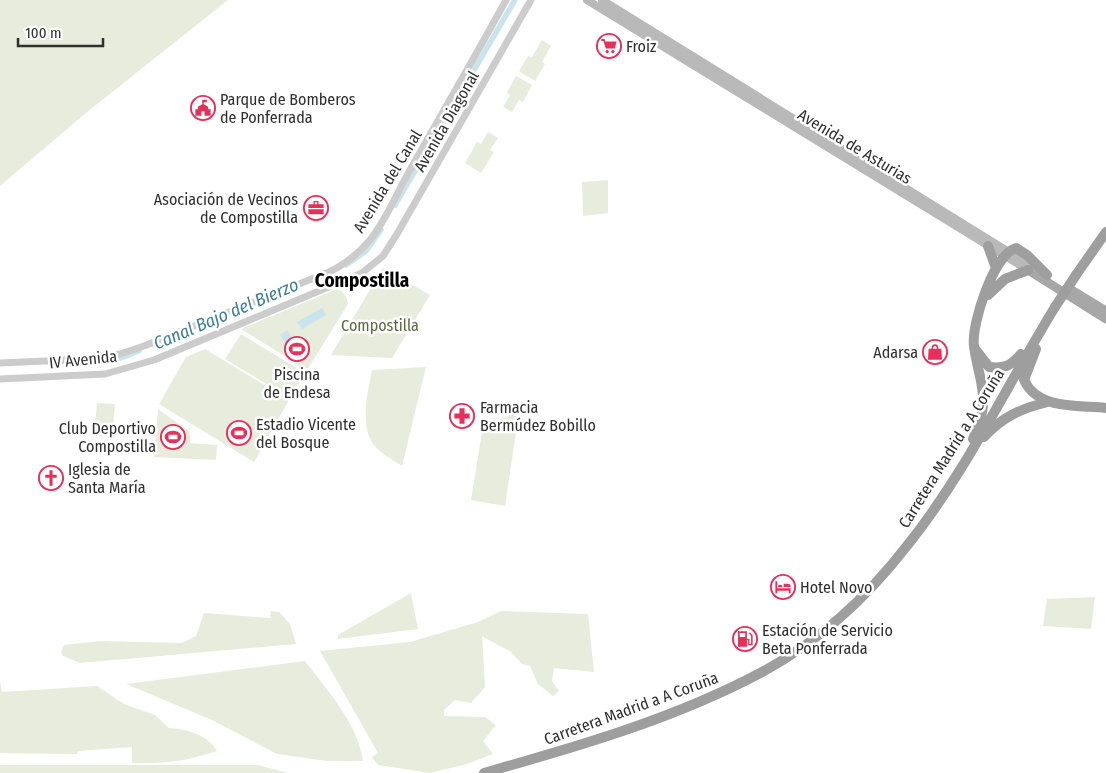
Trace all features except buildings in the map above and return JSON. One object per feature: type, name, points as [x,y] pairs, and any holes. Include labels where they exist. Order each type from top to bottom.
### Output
[{"type":"highway","name":"Carretera Madrid a A Coruña","points":[[484,773],[570,749],[705,700],[764,671],[811,640],[861,598],[907,547],[938,503],[1055,307],[1106,232]]},
{"type":"highway","points":[[988,246],[996,268]]},
{"type":"highway","points":[[960,467],[971,446],[983,407],[981,383],[974,346],[974,324],[996,268],[1013,248],[1020,249],[1047,275]]},
{"type":"highway","points":[[1005,256],[1006,269],[1015,274]]},
{"type":"highway","points":[[984,299],[999,283],[1015,274],[1028,270]]},
{"type":"highway","points":[[974,346],[980,358],[989,367],[1008,367],[1016,360],[1055,307]]},
{"type":"highway","points":[[1055,307],[1028,366],[1024,380],[1029,391],[1036,397],[1048,402],[1106,408]]},
{"type":"highway","points":[[960,467],[985,435],[1001,420],[1016,412],[1048,402]]},
{"type":"main road","name":"Avenida de Asturias","points":[[587,0],[1106,319]]},
{"type":"main road","name":"Avenida de Asturias","points":[[602,0],[1005,256]]},
{"type":"main road","points":[[1047,275],[1106,310]]},
{"type":"street","name":"Avenida del Canal","points":[[0,362],[92,359],[129,351],[329,272],[350,261],[372,238],[387,213],[481,50],[506,0]]},
{"type":"street","name":"Avenida Diagonal","points":[[383,256],[532,0]]},
{"type":"street","name":"IV Avenida","points":[[0,379],[97,375],[141,365],[339,284],[372,266],[383,256]]},
{"type":"green space","points":[[0,0],[228,0],[87,112],[0,186]]},
{"type":"green space","points":[[542,40],[551,46],[542,62],[545,64],[535,81],[519,71],[528,56],[532,57]]},
{"type":"green space","points":[[516,76],[532,85],[523,102],[519,100],[512,112],[503,107],[510,95],[507,93]]},
{"type":"green space","points":[[488,132],[498,138],[490,150],[494,152],[481,173],[465,163],[477,142],[481,144]]},
{"type":"green space","points":[[608,180],[608,213],[583,216],[582,182]]},
{"type":"green space","name":"Compostilla","points":[[383,268],[430,295],[392,358],[331,355]]},
{"type":"green space","name":"Piscina de Endesa","points":[[337,289],[345,295],[348,304],[307,370],[241,329]]},
{"type":"green space","points":[[241,334],[305,373],[290,398],[225,359]]},
{"type":"green space","name":"Estadio Vicente del Bosque","points":[[205,349],[289,400],[254,462],[159,404],[186,357]]},
{"type":"green space","points":[[426,367],[402,466],[380,451],[369,437],[366,408],[372,370]]},
{"type":"green space","points":[[97,403],[115,404],[112,437],[94,436]]},
{"type":"green space","name":"Club Deportivo Compostilla","points":[[158,409],[190,432],[190,443],[217,445],[216,460],[154,457]]},
{"type":"green space","points":[[519,412],[505,506],[471,500],[483,426]]},
{"type":"green space","points":[[411,593],[418,629],[338,639],[338,635]]},
{"type":"green space","points":[[1095,597],[1091,629],[1043,626],[1047,599]]},
{"type":"green space","points":[[271,611],[279,612],[290,624],[296,644],[80,663],[63,656],[61,652],[64,645],[101,641],[182,643],[196,636],[204,613],[270,618]]},
{"type":"green space","points":[[501,611],[588,614],[594,672],[554,668],[552,681],[559,691],[553,696],[538,684],[530,666],[522,664],[511,652],[482,636],[485,687],[471,703],[455,700],[444,710],[444,716],[485,717],[496,725],[483,741],[493,754],[467,764],[430,773],[378,765],[372,757],[378,753],[320,651],[410,642],[478,622]]},
{"type":"green space","points":[[305,661],[332,696],[348,721],[360,747],[363,761],[327,761],[277,754],[212,720],[126,684]]},
{"type":"green space","points":[[0,681],[2,692],[97,686],[124,704],[155,715],[169,728],[190,731],[203,737],[217,751],[185,759],[143,763],[132,763],[132,747],[78,751],[77,754],[0,753]]},
{"type":"green space","points":[[0,765],[258,765],[288,773],[0,773]]},
{"type":"water","points":[[322,308],[326,315],[302,329],[297,322]]},
{"type":"water","points":[[287,330],[294,341],[287,346],[280,335]]},
{"type":"waterway","name":"Canal Bajo del Bierzo","points":[[395,205],[515,0]]},
{"type":"waterway","name":"Canal Bajo del Bierzo","points":[[346,265],[366,251],[381,230]]},
{"type":"waterway","name":"Canal Bajo del Bierzo","points":[[80,363],[121,358],[139,351]]},
{"type":"place","name":"Froiz","points":[[609,46]]},
{"type":"place","name":"Parque de Bomberos de Ponferrada","points":[[203,108]]},
{"type":"place","name":"Asociación de Vecinos de Compostilla","points":[[316,208]]},
{"type":"place","name":"Piscina de Endesa","points":[[297,349]]},
{"type":"place","name":"Adarsa","points":[[935,352]]},
{"type":"place","name":"Farmacia Bermúdez Bobillo","points":[[462,416]]},
{"type":"place","name":"Estadio Vicente del Bosque","points":[[239,433]]},
{"type":"place","name":"Club Deportivo Compostilla","points":[[173,437]]},
{"type":"place","name":"Iglesia de Santa María","points":[[51,478]]},
{"type":"place","name":"Hotel Novo","points":[[783,587]]},
{"type":"place","name":"Estación de Servicio Beta Ponferrada","points":[[745,639]]},
{"type":"district","name":"Compostilla","points":[[362,280]]}]
